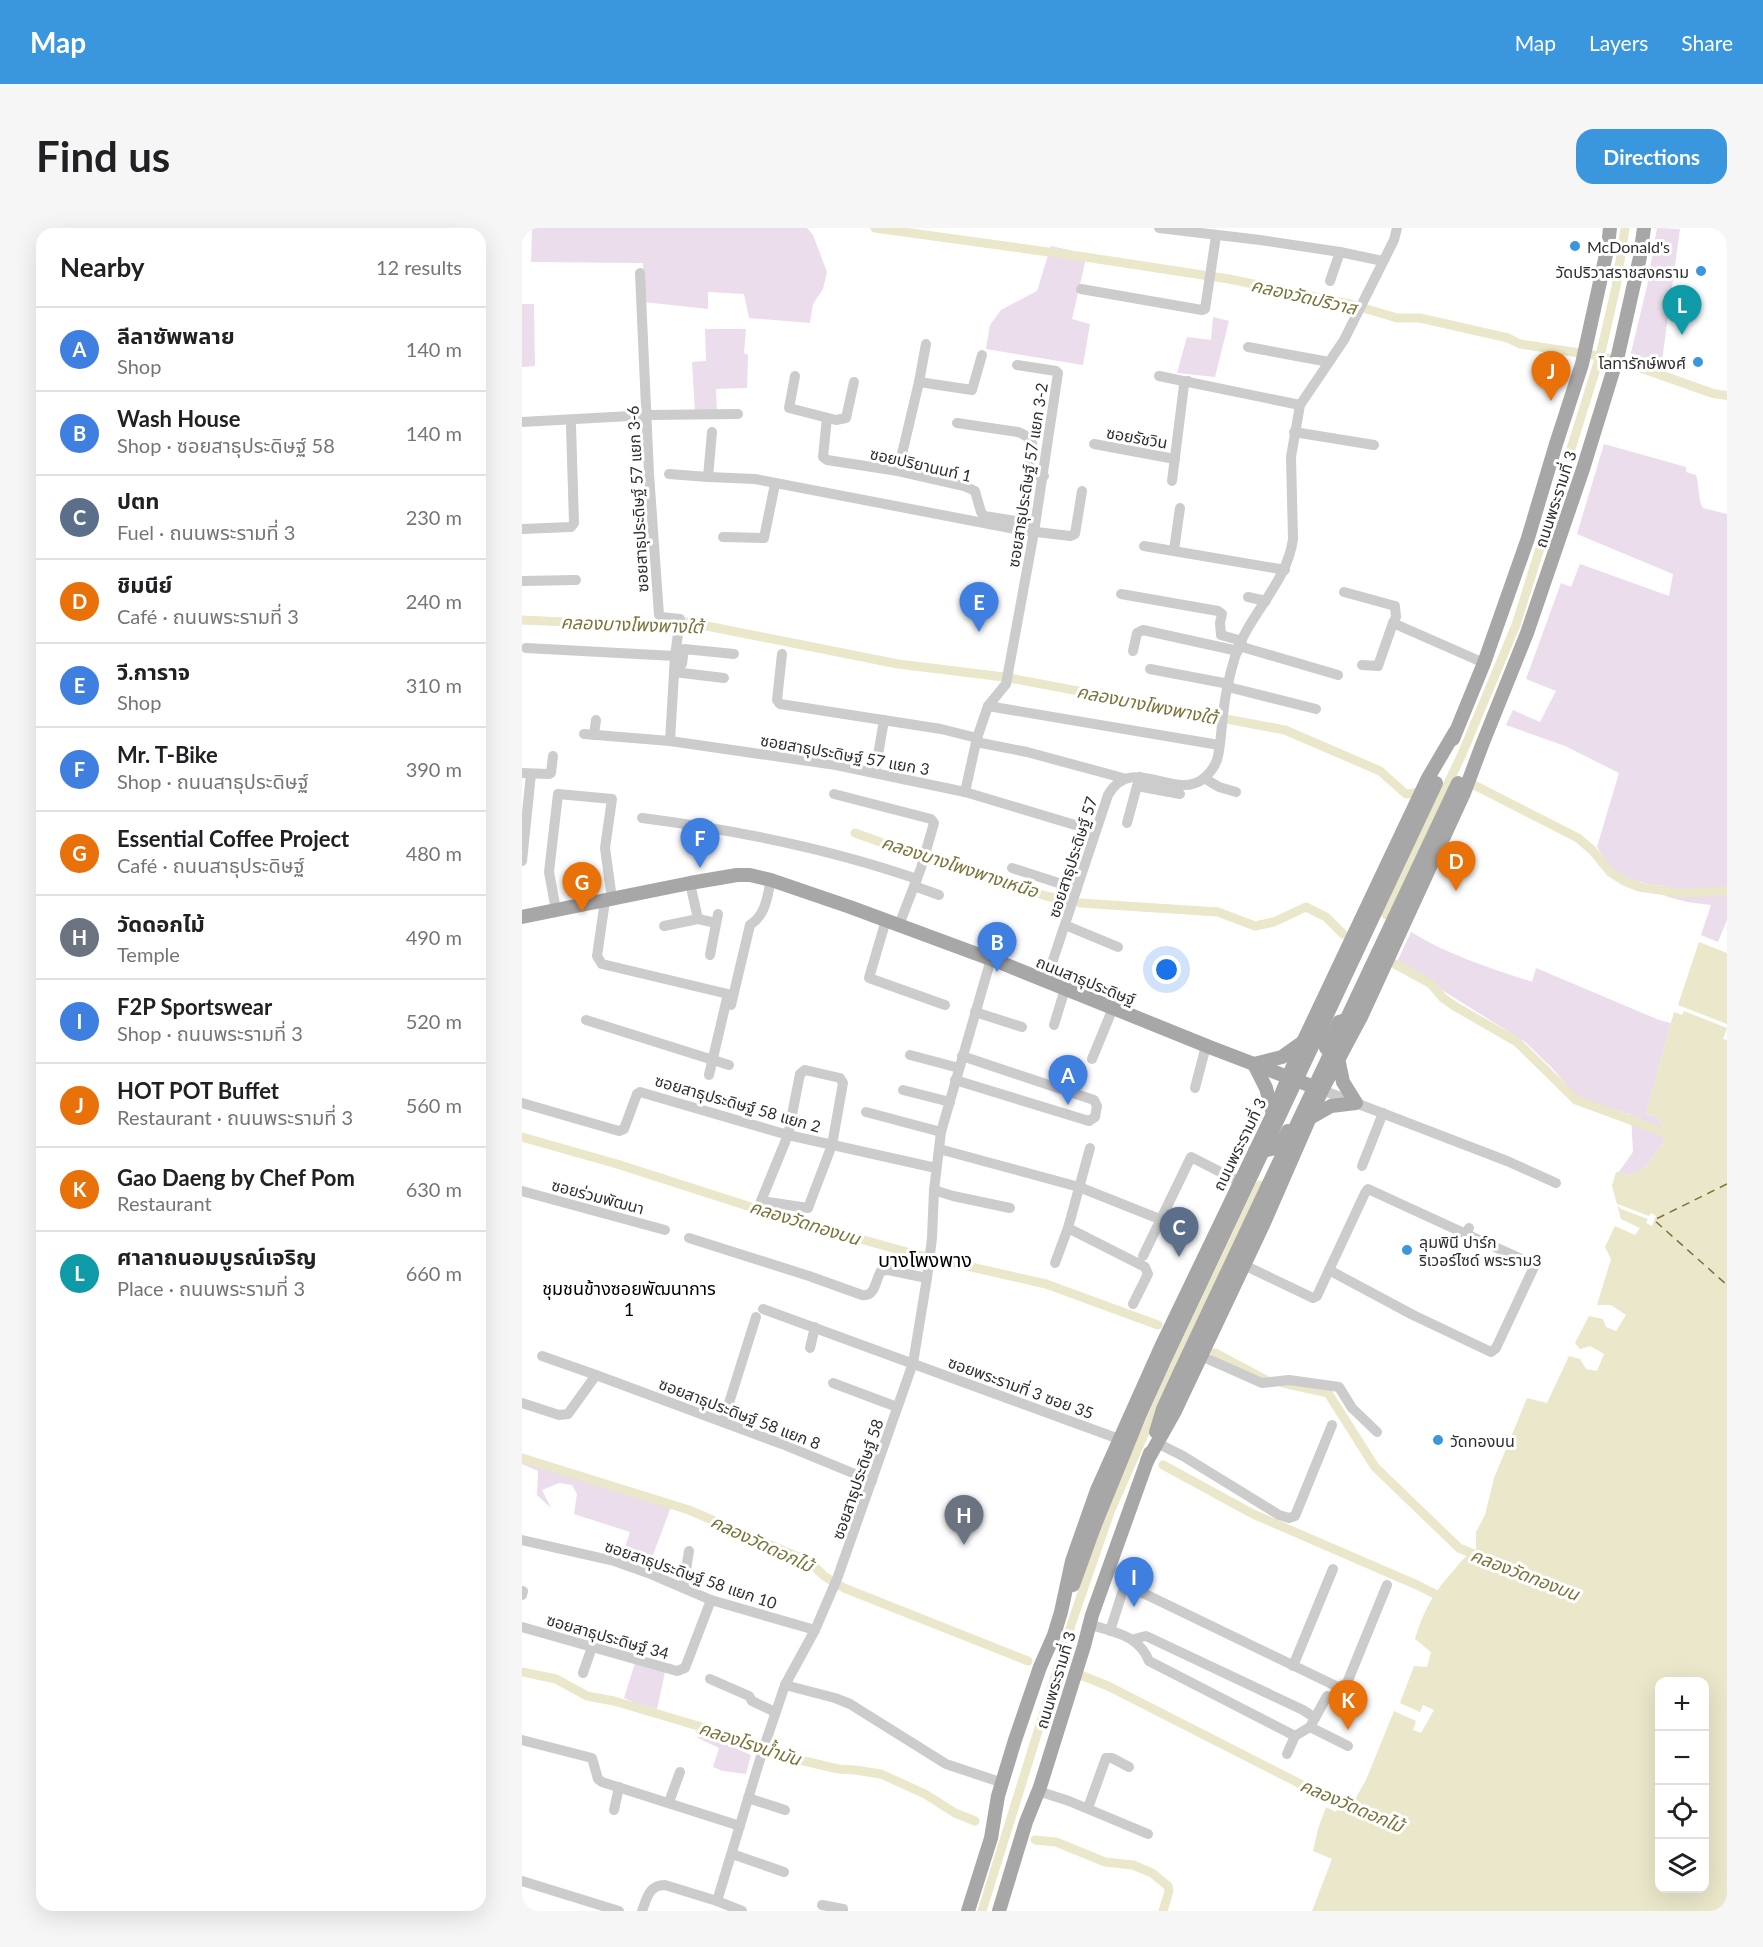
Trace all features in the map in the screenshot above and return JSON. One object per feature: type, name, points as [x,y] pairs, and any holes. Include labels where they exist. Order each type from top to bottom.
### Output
[{"type":"main road","name":"ถนนพระรามที่ 3","points":[[1061,1612],[1072,1561],[1083,1526],[1119,1439],[1273,1114],[1303,1042],[1412,811],[1448,755],[1455,732],[1484,663],[1528,538],[1582,364],[1609,239]]},
{"type":"main road","name":"ถนนพระรามที่ 3","points":[[1147,1461],[1175,1411],[1278,1194],[1310,1118],[1315,1087],[1338,1058],[1361,1017],[1482,745],[1530,623],[1584,469],[1617,361],[1640,257]]},
{"type":"main road","name":"ถนนพระรามที่ 3","points":[[968,1911],[991,1838],[1003,1783],[1023,1719],[1061,1612],[1081,1567],[1094,1527],[1140,1414],[1432,780]]},
{"type":"main road","name":"ถนนพระรามที่ 3","points":[[999,1911],[1089,1624],[1163,1409],[1464,785]]},
{"type":"main road","name":"ถนนสาธุประดิษฐ์","points":[[522,917],[736,875],[771,880],[991,959],[1206,1046],[1315,1087]]},
{"type":"main road","points":[[1332,982],[1340,999],[1351,1004],[1360,1003],[1370,997]]},
{"type":"main road","points":[[1255,1151],[1271,1150],[1281,1144],[1315,1087],[1337,1024],[1341,1020],[1361,1017]]},
{"type":"main road","points":[[1273,1114],[1266,1088],[1254,1064],[1282,1057],[1303,1042]]},
{"type":"main road","points":[[1310,1118],[1331,1106],[1356,1103],[1343,1082],[1338,1058]]},
{"type":"main road","points":[[1240,1181],[1249,1175],[1257,1174],[1268,1179],[1275,1186],[1278,1194]]},
{"type":"street","points":[[1159,228],[1340,252],[1383,261]]},
{"type":"street","points":[[1138,782],[1189,784],[1198,782],[1211,772],[1217,760],[1228,685],[1240,646],[1285,570],[1291,552],[1293,539],[1291,457],[1300,405],[1344,340],[1394,240],[1397,228]]},
{"type":"street","points":[[1081,289],[1202,310],[1207,305],[1220,236]]},
{"type":"street","points":[[1330,281],[1340,252]]},
{"type":"street","name":"ซอยสาธุประดิษฐ์ 57 แยก 3-6","points":[[640,273],[649,474],[659,615],[679,625],[675,656],[678,672],[670,741]]},
{"type":"street","points":[[898,471],[926,344]]},
{"type":"street","points":[[1248,348],[1329,362]]},
{"type":"street","points":[[919,382],[972,390],[982,355]]},
{"type":"street","name":"ซอยสาธุประดิษฐ์ 57 แยก 3-2","points":[[965,792],[977,740],[988,706],[1007,679],[1044,476],[1058,373],[1056,370],[1017,365]]},
{"type":"street","points":[[795,376],[789,408],[836,420],[846,418],[854,382]]},
{"type":"street","points":[[1159,376],[1300,405]]},
{"type":"street","name":"ซอยรัชวิน","points":[[1172,481],[1184,385],[1188,381]]},
{"type":"street","points":[[522,422],[738,414]]},
{"type":"street","name":"ซอยปริยานนท์ 1","points":[[827,418],[823,450],[823,457],[827,460],[898,471],[971,489],[976,494],[984,516],[1023,522],[1035,529]]},
{"type":"street","points":[[957,423],[1028,435],[1033,442],[1030,470],[1033,474],[1044,476]]},
{"type":"street","points":[[522,530],[571,527],[574,523],[570,426]]},
{"type":"street","points":[[708,477],[712,432]]},
{"type":"street","points":[[1294,432],[1374,445]]},
{"type":"street","name":"ซอยรัชวิน","points":[[1094,444],[1175,459]]},
{"type":"street","points":[[669,474],[755,479],[1070,536],[1075,534],[1082,491]]},
{"type":"street","points":[[723,537],[762,539],[766,536],[775,484]]},
{"type":"street","points":[[1174,550],[1180,508]]},
{"type":"street","points":[[1144,546],[1285,570]]},
{"type":"street","points":[[522,581],[576,580]]},
{"type":"street","points":[[1344,592],[1395,606],[1396,617],[1378,666],[1362,665]]},
{"type":"street","points":[[1121,594],[1218,611],[1222,614],[1221,635],[1240,646]]},
{"type":"street","points":[[1248,597],[1266,601]]},
{"type":"street","points":[[1393,623],[1484,663]]},
{"type":"street","points":[[1133,651],[1137,633],[1143,630],[1240,646],[1338,675]]},
{"type":"street","points":[[526,648],[675,656]]},
{"type":"street","points":[[724,678],[678,672],[684,649],[734,654]]},
{"type":"street","points":[[782,654],[778,703],[941,729],[1180,794]]},
{"type":"street","points":[[1149,669],[1228,685],[1316,709]]},
{"type":"street","points":[[988,706],[1219,745]]},
{"type":"street","name":"ซอยสาธุประดิษฐ์ 57 แยก 3","points":[[596,720],[589,734],[670,741],[875,773],[965,792],[1095,831]]},
{"type":"street","points":[[875,773],[884,720]]},
{"type":"street","points":[[522,861],[526,774],[547,775],[551,772],[553,756]]},
{"type":"street","name":"ซอยสาธุประดิษฐ์ 57","points":[[1046,981],[1108,795],[1114,785],[1123,778]]},
{"type":"street","points":[[1204,778],[1219,787],[1236,792]]},
{"type":"street","points":[[1126,823],[1138,782]]},
{"type":"street","points":[[556,910],[549,872],[558,794],[612,800],[605,848],[609,900],[597,956],[602,964],[728,994],[709,1075]]},
{"type":"street","points":[[834,794],[931,819],[934,826],[921,868],[893,923],[868,983],[945,1005]]},
{"type":"street","points":[[642,818],[708,826],[765,837],[871,863],[939,895]]},
{"type":"street","points":[[1012,868],[1077,889]]},
{"type":"street","points":[[725,1028],[750,925],[758,920],[765,908],[771,880]]},
{"type":"street","points":[[690,883],[698,919]]},
{"type":"street","points":[[664,926],[698,919],[717,918],[710,955]]},
{"type":"street","points":[[1065,925],[1118,947]]},
{"type":"street","name":"ซอยสาธุประดิษฐ์ 58","points":[[717,1901],[775,1712],[785,1685],[815,1630],[835,1583],[913,1363],[932,1238],[934,1190],[941,1132],[991,959]]},
{"type":"street","points":[[1054,1025],[1065,989]]},
{"type":"street","points":[[1092,1059],[1113,1008]]},
{"type":"street","points":[[975,1012],[1022,1027]]},
{"type":"street","points":[[586,1020],[729,1065]]},
{"type":"street","points":[[1195,1088],[1206,1046]]},
{"type":"street","points":[[910,1055],[959,1068]]},
{"type":"street","points":[[956,1080],[1089,1121],[1095,1117],[1097,1106],[1094,1100],[962,1056]]},
{"type":"street","points":[[805,1070],[840,1078],[843,1083],[832,1145],[808,1208],[761,1201],[789,1135],[800,1074],[805,1070]]},
{"type":"street","name":"ถนนสาธุประดิษฐ์","points":[[1315,1087],[1508,1161],[1556,1183]]},
{"type":"street","points":[[903,1090],[950,1102]]},
{"type":"street","name":"ซอยสาธุประดิษฐ์ 58 แยก 2","points":[[522,1103],[619,1131],[624,1129],[637,1094],[640,1092],[789,1135],[936,1167]]},
{"type":"street","points":[[866,1112],[941,1132]]},
{"type":"street","points":[[1362,1166],[1383,1113]]},
{"type":"street","points":[[1056,1263],[1090,1148]]},
{"type":"street","points":[[939,1149],[1079,1187],[1162,1220]]},
{"type":"street","points":[[1143,1256],[1191,1157],[1240,1181]]},
{"type":"street","points":[[1244,1265],[1313,1298],[1317,1296],[1329,1270],[1365,1193],[1368,1189],[1468,1231],[1534,1267],[1496,1348],[1491,1352],[1413,1315],[1329,1270]]},
{"type":"street","points":[[934,1190],[1010,1208]]},
{"type":"street","name":"ซอยร่วมพัฒนา","points":[[522,1191],[665,1230]]},
{"type":"street","points":[[1068,1228],[1145,1267],[1148,1274],[1133,1304]]},
{"type":"street","points":[[689,1238],[866,1296],[871,1293],[881,1271],[888,1270],[927,1278]]},
{"type":"street","name":"ซอยพระรามที่ 3 ซอย 35","points":[[723,1422],[760,1313],[815,1327],[1119,1439]]},
{"type":"street","points":[[810,1348],[815,1327]]},
{"type":"street","name":"ซอยสาธุประดิษฐ์ 58 แยก 8","points":[[542,1356],[782,1444],[872,1481]]},
{"type":"street","points":[[1201,1356],[1262,1383],[1295,1381],[1339,1387],[1352,1408],[1377,1432]]},
{"type":"street","points":[[522,1403],[560,1415],[568,1414],[596,1375]]},
{"type":"street","points":[[833,1383],[897,1407]]},
{"type":"street","points":[[1157,1443],[1183,1456],[1279,1515],[1289,1518],[1295,1516],[1332,1425]]},
{"type":"street","name":"ซอยสาธุประดิษฐ์ 58 แยก 10","points":[[522,1540],[614,1561],[711,1600],[815,1630]]},
{"type":"street","points":[[683,1588],[689,1551]]},
{"type":"street","points":[[1293,1666],[1333,1569]]},
{"type":"street","points":[[1110,1631],[1126,1587],[1338,1687],[1347,1683],[1388,1585]]},
{"type":"street","name":"ซอยสาธุประดิษฐ์ 34","points":[[522,1627],[681,1671],[685,1668],[711,1600]]},
{"type":"street","points":[[1089,1624],[1134,1639],[1144,1649],[1149,1661],[1295,1736]]},
{"type":"street","points":[[1134,1639],[1146,1636],[1312,1722],[1348,1746]]},
{"type":"street","points":[[583,1673],[592,1647]]},
{"type":"street","points":[[710,1679],[749,1696],[752,1701],[775,1712]]},
{"type":"street","points":[[785,1685],[850,1704],[946,1764],[1003,1783]]},
{"type":"street","points":[[1287,1754],[1295,1736],[1312,1722],[1327,1696]]},
{"type":"street","points":[[522,1740],[592,1758],[598,1779],[740,1826]]},
{"type":"street","points":[[1088,1808],[1106,1758],[1112,1758],[1129,1767]]},
{"type":"street","points":[[669,1802],[680,1772]]},
{"type":"street","points":[[614,1810],[619,1787]]},
{"type":"street","points":[[1038,1791],[1088,1808],[1148,1834]]},
{"type":"street","points":[[748,1798],[785,1810]]},
{"type":"street","points":[[732,1854],[784,1872]]},
{"type":"street","points":[[522,1881],[619,1911]]},
{"type":"street","points":[[642,1911],[649,1891],[658,1885],[665,1885],[717,1901],[742,1911]]},
{"type":"street","points":[[822,1905],[845,1910]]},
{"type":"shaded area","points":[[532,228],[807,228],[813,235],[827,272],[823,289],[813,304],[810,323],[749,318],[744,294],[708,292],[708,309],[644,302],[643,263],[531,262]]},
{"type":"shaded area","points":[[1657,228],[1680,229],[1661,368],[1630,357],[1647,286]]},
{"type":"shaded area","points":[[1051,246],[1087,254],[1072,319],[1090,324],[1083,365],[986,349],[990,325],[1001,310],[1037,291]]},
{"type":"shaded area","points":[[522,304],[534,304],[535,366],[522,367]]},
{"type":"shaded area","points":[[1213,317],[1229,321],[1215,377],[1177,373],[1187,337],[1211,340]]},
{"type":"shaded area","points":[[705,329],[746,329],[744,353],[748,355],[747,388],[716,389],[717,412],[695,413],[692,362],[706,361]]},
{"type":"shaded area","points":[[1604,444],[1686,467],[1686,472],[1696,475],[1703,508],[1727,514],[1727,920],[1718,942],[1701,935],[1711,905],[1665,896],[1666,886],[1634,881],[1626,877],[1610,866],[1597,847],[1619,773],[1565,746],[1506,725],[1513,710],[1540,722],[1556,691],[1526,679],[1561,583],[1571,587],[1580,564],[1669,596],[1673,574],[1577,534]]},
{"type":"shaded area","points":[[1411,932],[1440,948],[1485,966],[1532,982],[1536,968],[1671,1023],[1646,1114],[1655,1116],[1663,1124],[1664,1142],[1646,1166],[1631,1175],[1618,1173],[1633,1152],[1631,1115],[1578,1098],[1525,1042],[1397,962]]},
{"type":"shaded area","points":[[522,1457],[671,1507],[648,1568],[621,1559],[630,1532],[574,1514],[577,1494],[572,1485],[559,1483],[542,1490],[551,1508],[537,1495],[538,1471],[522,1464]]},
{"type":"shaded area","points":[[635,1663],[665,1672],[657,1709],[624,1698]]},
{"type":"shaded area","points":[[695,1730],[751,1755],[746,1774],[723,1771],[713,1767],[719,1748],[698,1738]]},
{"type":"water","points":[[1630,359],[1714,389],[1727,391],[1727,400],[1712,398],[1627,368]]},
{"type":"water","points":[[1699,942],[1727,953],[1727,1024],[1678,1005]]},
{"type":"water","points":[[1684,1011],[1727,1028],[1723,1039],[1727,1040],[1727,1911],[1312,1911],[1332,1859],[1313,1851],[1326,1807],[1336,1812],[1341,1799],[1354,1801],[1366,1780],[1394,1711],[1416,1721],[1413,1730],[1421,1733],[1434,1710],[1423,1705],[1420,1712],[1400,1703],[1414,1666],[1427,1667],[1431,1652],[1415,1639],[1426,1610],[1436,1593],[1462,1561],[1476,1551],[1476,1532],[1485,1515],[1494,1478],[1527,1398],[1547,1403],[1569,1356],[1580,1359],[1586,1369],[1597,1371],[1604,1354],[1590,1346],[1580,1349],[1575,1343],[1589,1316],[1603,1319],[1606,1327],[1616,1331],[1626,1315],[1611,1305],[1597,1305],[1611,1259],[1605,1247],[1615,1226],[1635,1235],[1640,1228],[1621,1219],[1612,1186],[1616,1172],[1631,1175],[1646,1166],[1664,1142],[1663,1124],[1655,1116],[1646,1114],[1674,1012],[1682,1015]]},
{"type":"pier","points":[[1615,1203],[1649,1216],[1651,1213],[1656,1216],[1652,1226],[1646,1223],[1648,1219],[1621,1209]]},
{"type":"waterway","name":"คลองวัดปริวาส","points":[[875,228],[1229,279],[1350,304],[1397,318],[1420,318],[1508,338],[1520,344],[1600,356],[1639,367]]},
{"type":"waterway","points":[[1386,915],[1462,754],[1516,625],[1600,356],[1616,287],[1625,228]]},
{"type":"waterway","name":"คลองบางโพงพางใต้","points":[[522,620],[629,625],[687,622],[898,664],[1004,677],[1285,730],[1380,771],[1406,794],[1474,785],[1578,838],[1592,850],[1610,872],[1639,887],[1680,893],[1727,891]]},
{"type":"waterway","name":"คลองบางโพงพางเหนือ","points":[[855,833],[933,861],[1065,900]]},
{"type":"waterway","name":"คลองบางโพงพางเหนือ","points":[[1080,903],[1218,912],[1255,926],[1274,922],[1306,907],[1326,917],[1343,934]]},
{"type":"waterway","name":"คลองบางโพงพางเหนือ","points":[[1395,964],[1431,984],[1443,998],[1456,1007],[1517,1042],[1576,1100],[1674,1136]]},
{"type":"waterway","name":"คลองวัดทองบน","points":[[522,1137],[617,1164],[785,1218],[914,1254],[1046,1284],[1158,1325]]},
{"type":"waterway","points":[[982,1911],[1072,1622],[1110,1512],[1169,1378],[1260,1185]]},
{"type":"waterway","name":"คลองวัดทองบน","points":[[1215,1353],[1266,1380]]},
{"type":"waterway","name":"คลองวัดทองบน","points":[[1283,1383],[1328,1393],[1375,1467],[1459,1548],[1481,1557]]},
{"type":"waterway","name":"คลองวัดดอกไม้","points":[[522,1458],[689,1510],[810,1562],[824,1576],[844,1588],[1028,1661]]},
{"type":"waterway","points":[[1163,1465],[1253,1514],[1445,1599]]},
{"type":"waterway","name":"คลองโรงน้ำมัน","points":[[522,1672],[556,1679],[587,1696],[614,1701],[715,1731],[770,1753],[838,1769],[881,1774],[975,1821]]},
{"type":"waterway","name":"คลองวัดดอกไม้","points":[[1083,1676],[1108,1686],[1334,1801],[1351,1807]]},
{"type":"waterway","name":"คลองโรงน้ำมัน","points":[[1035,1840],[1056,1842],[1105,1862],[1133,1865],[1152,1873],[1168,1886],[1169,1891],[1163,1911]]},
{"type":"ferry route","points":[[1727,1184],[1654,1220],[1727,1285]]},
{"type":"place","name":"McDonald's","points":[[1575,246]]},
{"type":"place","name":"วัดปริวาสราชสงคราม","points":[[1701,271]]},
{"type":"place","name":"ศาลาถนอมบูรณ์เจริญ","points":[[1682,335]]},
{"type":"place","name":"โลทารักษ์พงศ์","points":[[1698,362]]},
{"type":"place","name":"HOT POT Buffet","points":[[1551,401]]},
{"type":"place","name":"วี.การาจ","points":[[979,632]]},
{"type":"place","name":"Mr. T-Bike","points":[[700,868]]},
{"type":"place","name":"ชิมนีย์","points":[[1456,891]]},
{"type":"place","name":"Essential Coffee Project","points":[[582,912]]},
{"type":"place","name":"Wash House","points":[[997,972]]},
{"type":"place","name":"ลีลาซัพพลาย","points":[[1068,1105]]},
{"type":"place","name":"ลุมพินี ปาร์ก ริเวอร์ไซด์ พระราม3","points":[[1407,1250]]},
{"type":"place","name":"ปตท","points":[[1179,1257]]},
{"type":"place","name":"วัดทองบน","points":[[1438,1440]]},
{"type":"place","name":"วัดดอกไม้","points":[[964,1545]]},
{"type":"place","name":"F2P Sportswear","points":[[1134,1607]]},
{"type":"place","name":"Gao Daeng by Chef Pom","points":[[1348,1730]]},
{"type":"district","name":"บางโพงพาง","points":[[925,1259]]},
{"type":"district","name":"ชุมชนข้างซอยพัฒนาการ 1","points":[[629,1298]]}]
